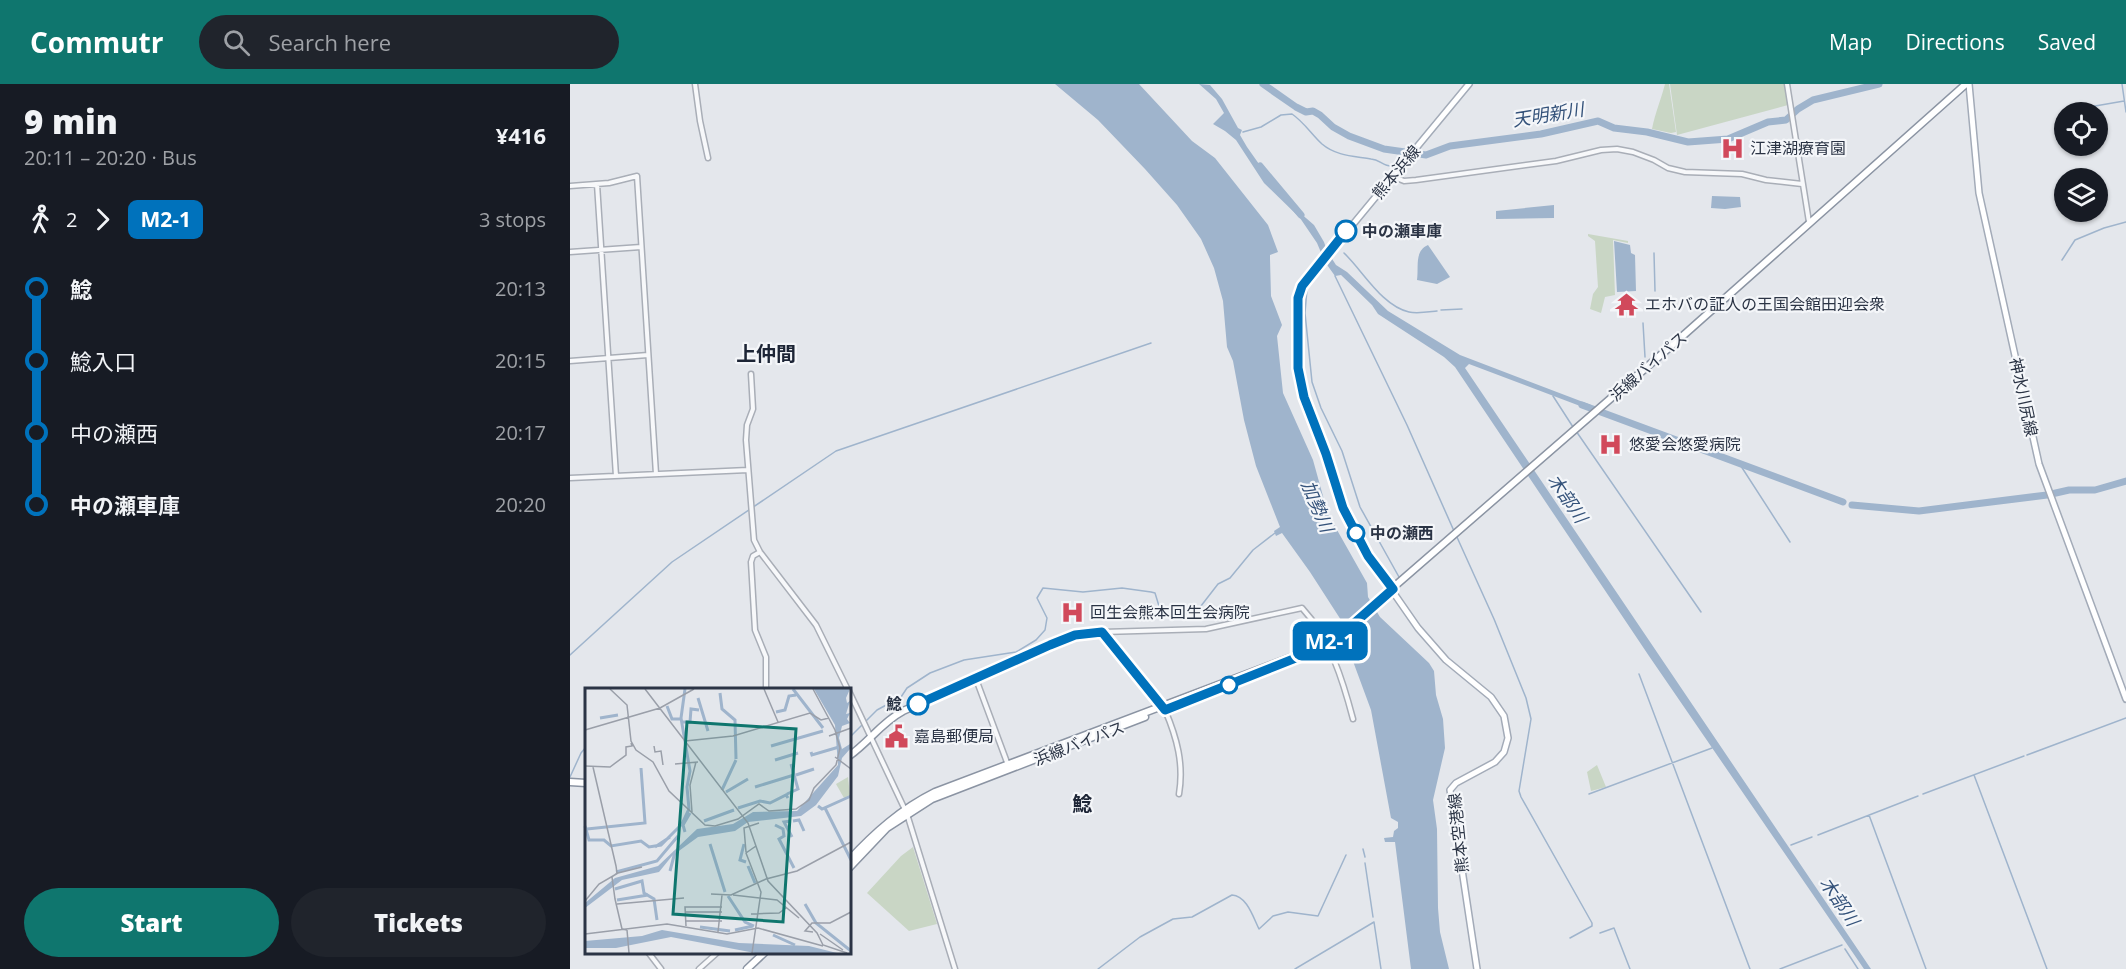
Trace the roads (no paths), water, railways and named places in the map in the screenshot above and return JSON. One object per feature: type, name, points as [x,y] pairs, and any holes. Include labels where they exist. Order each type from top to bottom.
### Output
[{"type":"highway","name":"浜線バイパス","points":[[850,859],[884,825],[935,792],[1009,767],[1261,671],[1322,646],[1351,626],[1968,84]]},
{"type":"highway","points":[[850,755],[896,715],[1075,635],[1102,632],[1164,708]]},
{"type":"highway","points":[[570,782],[585,783]]},
{"type":"highway","name":"浜線バイパス","points":[[850,867],[906,811]]},
{"type":"highway","points":[[747,969],[763,954]]},
{"type":"highway","points":[[753,969],[769,954]]},
{"type":"main road","name":"熊本浜線","points":[[1391,591],[1368,556],[1343,508],[1326,454],[1304,397],[1298,368],[1298,298],[1302,286],[1394,177],[1468,84]]},
{"type":"main road","name":"神水川尻線","points":[[1968,84],[1979,193],[2039,465],[2126,699]]},
{"type":"main road","name":"熊本空港線","points":[[1391,591],[1438,652],[1491,697],[1500,708],[1507,726],[1508,738],[1500,758],[1456,783],[1450,790],[1477,969]]},
{"type":"street","points":[[694,84],[708,158]]},
{"type":"street","points":[[1787,84],[1809,223]]},
{"type":"street","points":[[1394,177],[1404,181],[1416,180],[1556,161],[1601,150],[1617,149],[1633,152],[1668,168],[1685,172],[1742,174],[1766,180],[1802,184]]},
{"type":"street","points":[[570,186],[597,184],[637,176],[656,474]]},
{"type":"street","points":[[597,184],[616,476]]},
{"type":"street","points":[[570,252],[641,248]]},
{"type":"street","points":[[570,361],[648,355]]},
{"type":"street","points":[[751,374],[753,409],[747,425],[754,540],[760,552],[816,625],[848,688]]},
{"type":"street","points":[[570,478],[748,470]]},
{"type":"street","points":[[760,552],[753,556],[751,562],[755,630],[766,657],[766,688]]},
{"type":"street","points":[[1102,632],[1206,629],[1300,608],[1306,612],[1345,689],[1353,719]]},
{"type":"street","points":[[976,679],[1009,767]]},
{"type":"street","points":[[850,693],[906,811],[955,969]]},
{"type":"street","points":[[1164,708],[1178,741],[1179,794]]},
{"type":"street","points":[[650,954],[661,969]]},
{"type":"street","points":[[699,969],[716,954]]},
{"type":"water","name":"加勢川","points":[[1055,84],[1139,84],[1192,141],[1215,158],[1268,225],[1278,252],[1270,255],[1271,296],[1282,325],[1277,336],[1283,393],[1313,460],[1328,514],[1367,583],[1368,597],[1380,617],[1429,663],[1434,671],[1436,695],[1443,719],[1445,748],[1433,800],[1437,829],[1438,908],[1440,932],[1449,969],[1411,969],[1395,842],[1385,842],[1384,838],[1393,837],[1394,831],[1398,828],[1398,822],[1391,818],[1371,710],[1347,645],[1350,634],[1282,533],[1276,536],[1274,531],[1280,527],[1256,466],[1244,420],[1233,361],[1227,347],[1223,301],[1214,268],[1201,239],[1177,205],[1098,120]]},
{"type":"water","points":[[1199,84],[1210,85],[1222,99],[1238,128],[1242,130],[1240,135],[1247,147],[1283,198],[1314,225],[1336,265],[1347,272],[1388,311],[1460,355],[1591,405],[1588,409],[1469,364],[1465,368],[1871,969],[1864,969],[1649,656],[1455,367],[1444,357],[1378,314],[1372,305],[1341,275],[1335,276],[1300,218],[1264,183],[1236,140],[1213,124],[1224,113],[1216,99]]},
{"type":"water","points":[[1712,196],[1740,197],[1741,207],[1711,208]]},
{"type":"water","points":[[1554,205],[1554,218],[1496,219],[1496,211]]},
{"type":"water","points":[[1614,241],[1630,245],[1631,253],[1635,255],[1636,291],[1617,292]]},
{"type":"water","points":[[1428,245],[1450,277],[1437,284],[1417,280],[1419,255]]},
{"type":"waterway","name":"天明新川","points":[[1263,84],[1296,107],[1320,115],[1333,127],[1349,136],[1384,149],[1426,155],[1450,146],[1541,134],[1598,121],[1614,128],[1647,132],[1688,142],[1728,139],[1768,122],[1786,120],[1813,100],[1879,84]]},
{"type":"waterway","points":[[2122,84],[2126,112]]},
{"type":"waterway","points":[[2108,104],[2124,101]]},
{"type":"waterway","points":[[1243,132],[1261,127],[1281,115],[1292,114],[1322,144],[1333,151],[1397,166]]},
{"type":"waterway","name":"木部川","points":[[1260,166],[1301,215]]},
{"type":"waterway","points":[[2062,260],[2075,240],[2126,222]]},
{"type":"waterway","points":[[1344,253],[1390,303],[1409,312],[1437,311]]},
{"type":"waterway","points":[[1654,253],[1655,291]]},
{"type":"waterway","points":[[1335,276],[1407,425],[1454,531]]},
{"type":"waterway","points":[[1310,281],[1305,313],[1312,382],[1321,408],[1342,451],[1360,507],[1399,577]]},
{"type":"waterway","points":[[1441,310],[1462,309]]},
{"type":"waterway","points":[[1643,323],[1645,357]]},
{"type":"waterway","points":[[570,655],[672,562],[836,451],[1151,343]]},
{"type":"waterway","points":[[1553,396],[1573,427]]},
{"type":"waterway","points":[[1582,405],[1843,502]]},
{"type":"waterway","points":[[1576,431],[1701,612]]},
{"type":"waterway","points":[[1739,463],[1790,542]]},
{"type":"waterway","points":[[1852,505],[1919,511],[2047,495],[2069,490],[2095,490],[2126,481]]},
{"type":"waterway","points":[[850,737],[877,710],[901,697],[907,688],[930,673],[964,660],[1016,652],[1036,640],[1045,630],[1047,618],[1037,598],[1043,588],[1083,592],[1122,588],[1151,592],[1155,593],[1159,606],[1163,609],[1194,615],[1218,584],[1230,578],[1253,550],[1275,533]]},
{"type":"waterway","points":[[1456,535],[1526,698],[1531,719],[1519,791],[1521,797],[1592,923],[1592,926],[1570,938]]},
{"type":"waterway","points":[[1639,674],[1750,969]]},
{"type":"waterway","points":[[2027,755],[2126,718]]},
{"type":"waterway","points":[[570,777],[585,748]]},
{"type":"waterway","points":[[1589,794],[1712,748]]},
{"type":"waterway","points":[[1923,794],[2024,756]]},
{"type":"waterway","points":[[1974,775],[2047,969]]},
{"type":"waterway","points":[[1818,835],[1918,796]]},
{"type":"waterway","points":[[1869,815],[1926,969]]},
{"type":"waterway","points":[[1791,845],[1812,837]]},
{"type":"waterway","points":[[1363,849],[1365,857]]},
{"type":"waterway","points":[[1098,969],[1140,937],[1173,919],[1192,917],[1232,895],[1246,903],[1259,929],[1273,916],[1288,912],[1318,916],[1346,855]]},
{"type":"waterway","points":[[1365,863],[1373,917]]},
{"type":"waterway","points":[[1295,969],[1374,922],[1381,969]]},
{"type":"waterway","points":[[1600,933],[1614,928],[1630,969]]},
{"type":"waterway","points":[[1780,969],[1842,945]]},
{"type":"waterway","points":[[1845,949],[1858,969]]},
{"type":"place","name":"江津湖療育園","points":[[1732,148]]},
{"type":"place","name":"中の瀬車庫","points":[[1346,231]]},
{"type":"place","name":"エホバの証人の王国会館田迎会衆","points":[[1627,304]]},
{"type":"place","name":"悠愛会悠愛病院","points":[[1611,444]]},
{"type":"place","name":"中の瀬西","points":[[1356,533]]},
{"type":"place","name":"回生会熊本回生会病院","points":[[1072,612]]},
{"type":"place","name":"鯰","points":[[918,704]]},
{"type":"place","name":"嘉島郵便局","points":[[896,736]]},
{"type":"district","name":"上仲間","points":[[766,353]]},
{"type":"district","name":"鯰","points":[[1082,803]]}]
